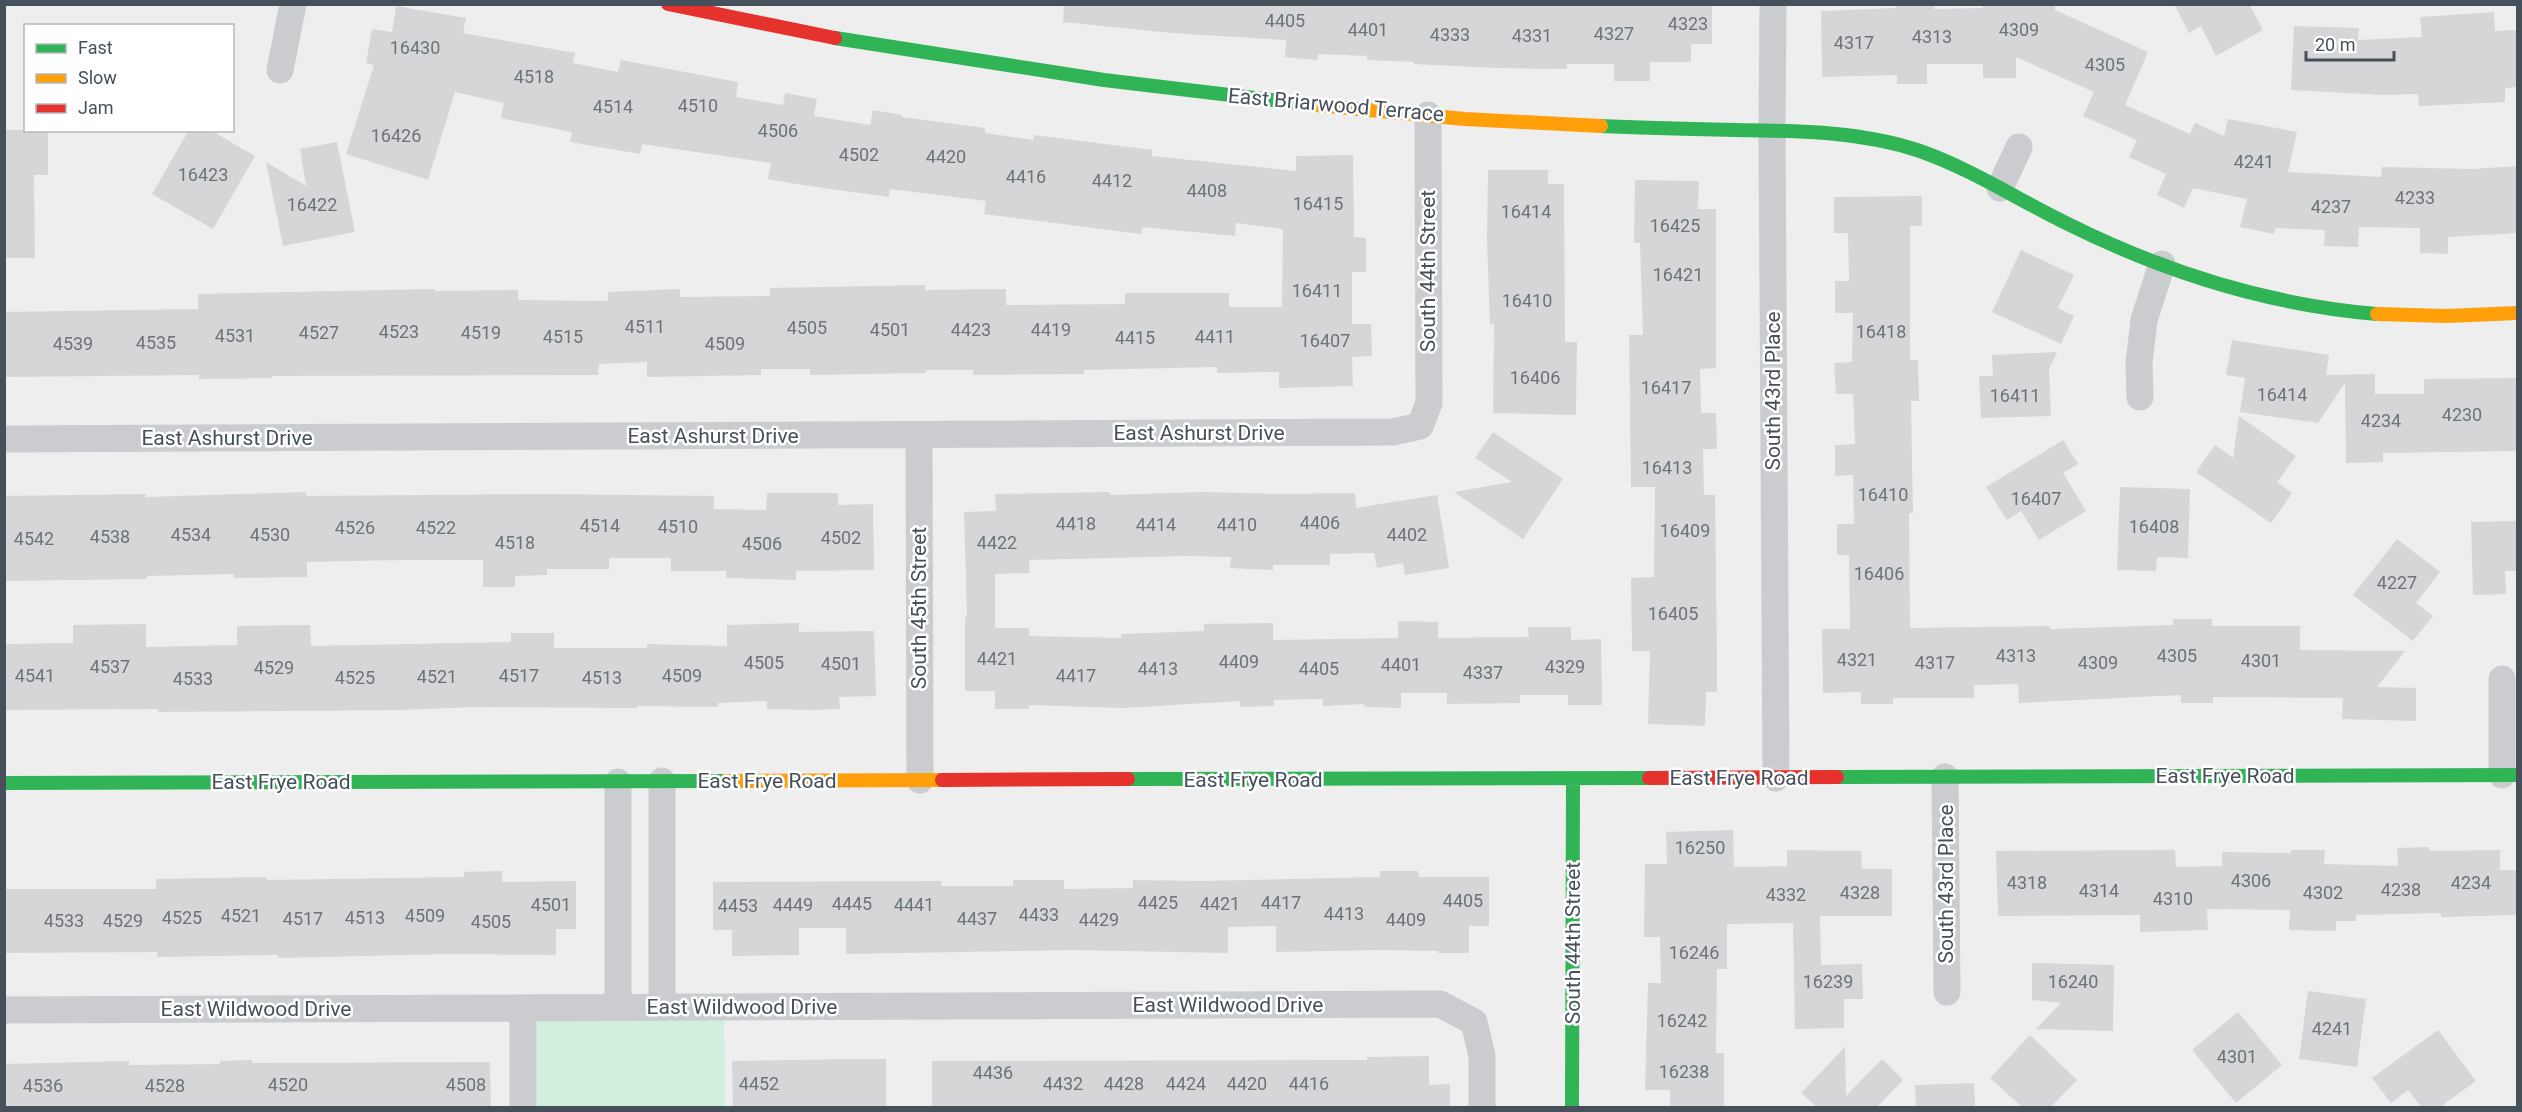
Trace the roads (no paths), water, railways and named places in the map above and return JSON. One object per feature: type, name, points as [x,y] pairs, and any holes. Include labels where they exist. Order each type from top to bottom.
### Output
[{"type":"street","points":[[280,70],[293,4]]},
{"type":"street","name":"East Briarwood Terrace","points":[[668,4],[811,34],[1060,74],[1205,93],[1428,115],[1868,138],[1915,148],[1963,167],[2069,225],[2162,264],[2268,295],[2330,308],[2405,314],[2473,316],[2517,313]]},
{"type":"street","name":"South 43rd Place","points":[[1773,4],[1776,778]]},
{"type":"street","name":"South 44th Street","points":[[1420,426],[1429,403],[1428,115]]},
{"type":"street","points":[[2000,188],[2019,147]]},
{"type":"street","points":[[2140,397],[2139,363],[2144,320],[2162,264]]},
{"type":"street","name":"East Ashurst Drive","points":[[4,439],[1393,432],[1420,426]]},
{"type":"street","name":"South 45th Street","points":[[919,435],[920,780]]},
{"type":"street","name":"East Frye Road","points":[[4,783],[2510,775],[2502,679]]},
{"type":"street","name":"South 43rd Place","points":[[1945,777],[1947,992]]},
{"type":"street","name":"South 44th Street","points":[[1572,1107],[1573,779]]},
{"type":"street","points":[[662,781],[662,1007]]},
{"type":"street","points":[[618,782],[618,1007]]},
{"type":"street","points":[[618,894],[662,894]]},
{"type":"street","name":"East Wildwood Drive","points":[[4,1010],[1440,1004],[1474,1022],[1482,1056],[1482,1107]]},
{"type":"street","points":[[523,1008],[523,1107]]}]
